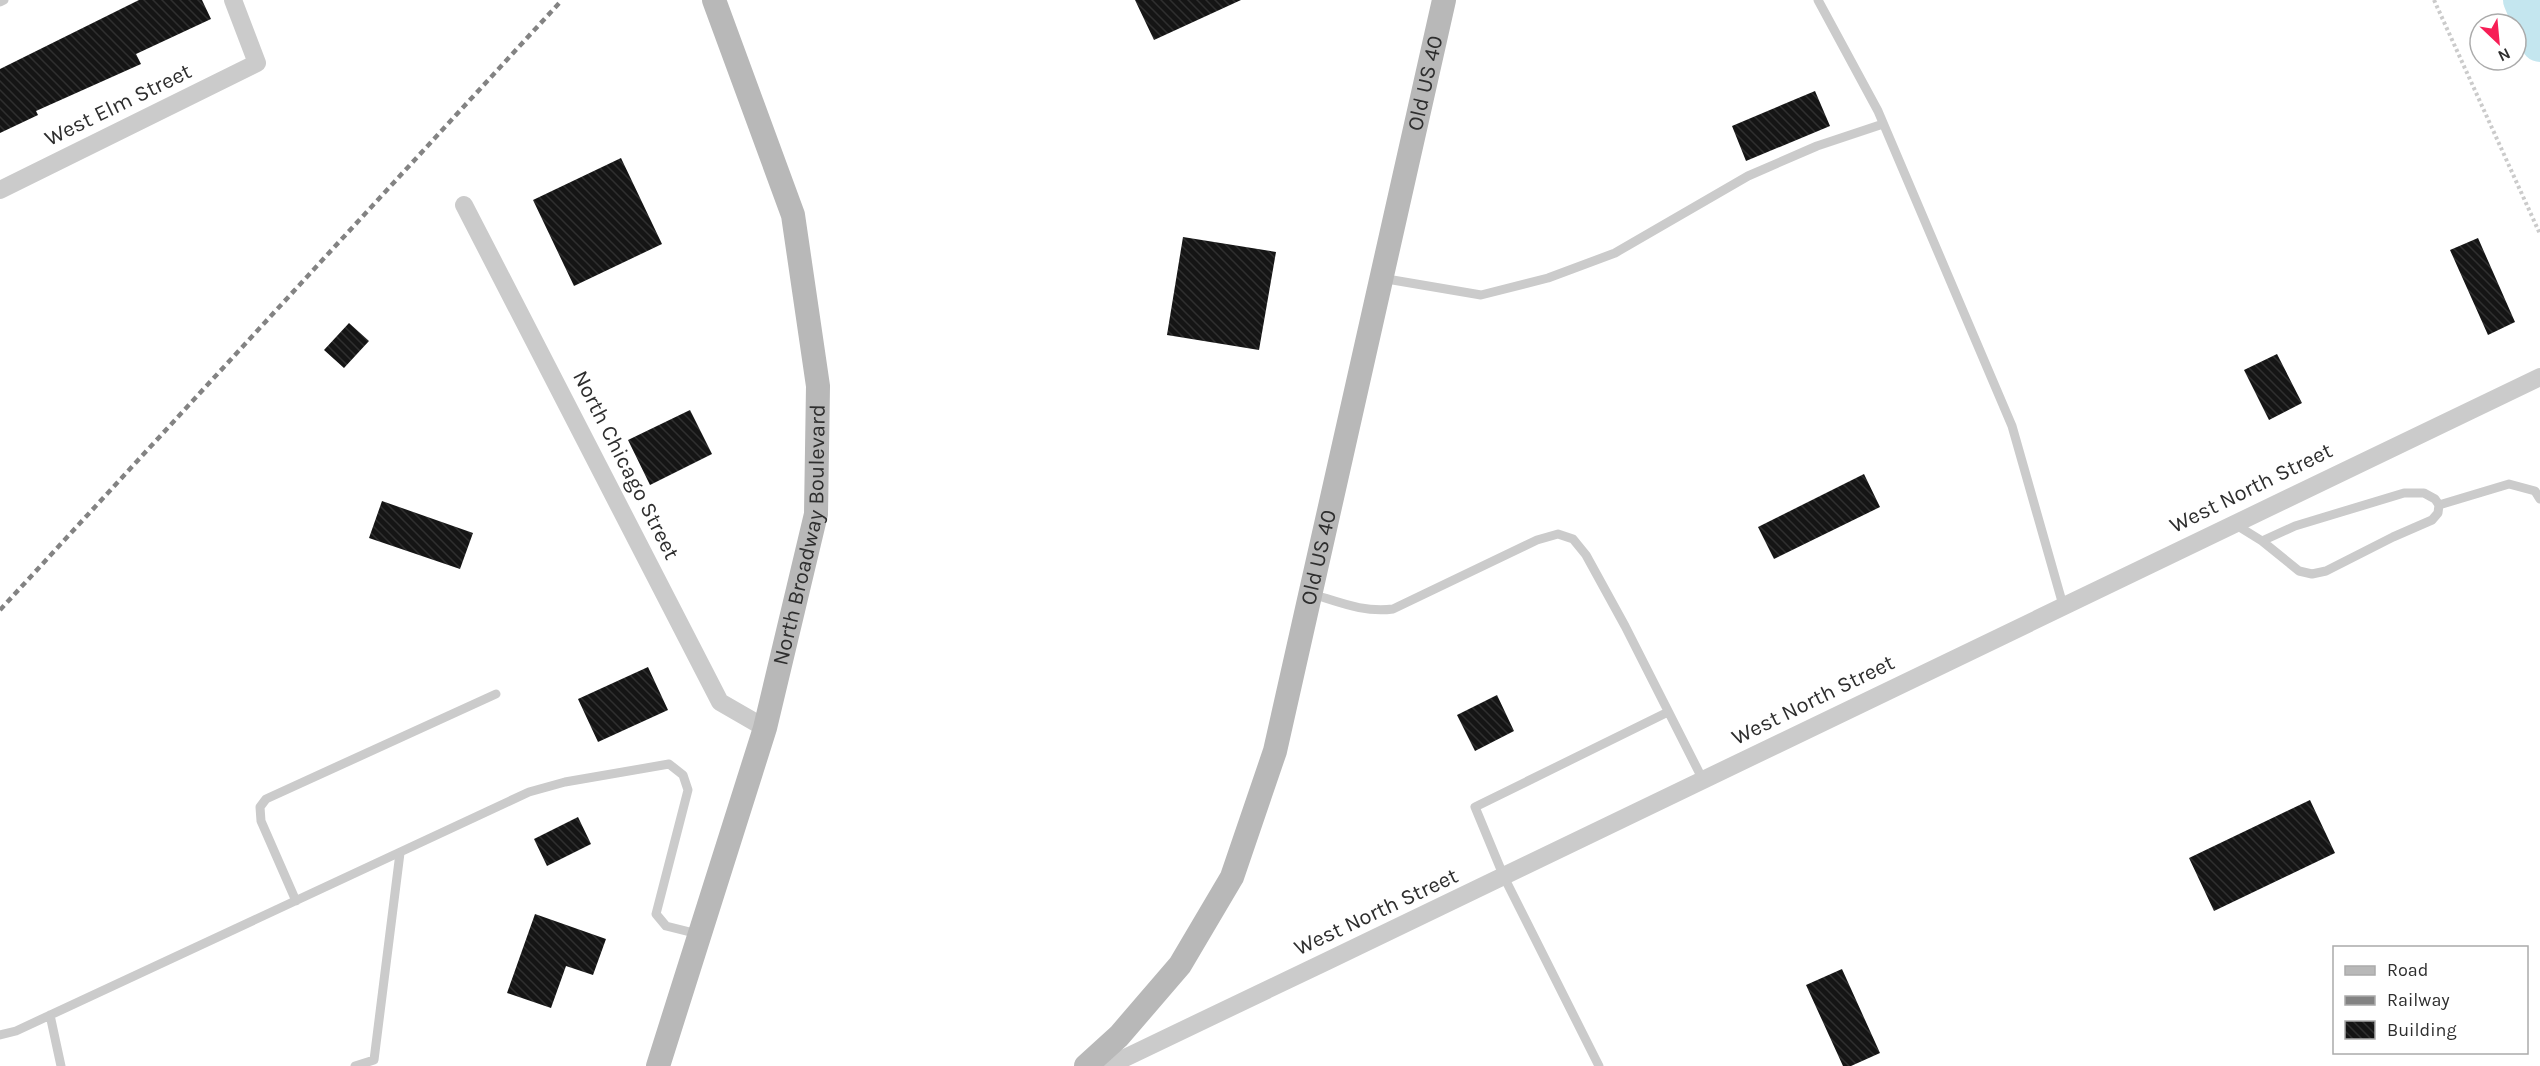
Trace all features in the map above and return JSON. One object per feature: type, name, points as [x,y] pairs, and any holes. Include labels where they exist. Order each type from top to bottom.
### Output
[{"type":"street","name":"West Elm Street","points":[[0,190],[257,63],[233,0]]},
{"type":"street","name":"Old US 40","points":[[1086,1066],[1119,1036],[1180,965],[1232,878],[1275,751],[1444,0]]},
{"type":"street","name":"North Broadway Boulevard","points":[[658,1066],[765,728],[816,514],[818,386],[793,215],[718,9]]},
{"type":"street","name":"North Chicago Street","points":[[464,205],[720,702],[765,728]]},
{"type":"street","name":"West North Street","points":[[1108,1066],[2540,377]]},
{"type":"lane","points":[[1818,0],[1883,124],[2012,426],[2064,605]]},
{"type":"lane","points":[[1381,278],[1481,295],[1548,278],[1615,253],[1748,176],[1816,146],[1883,124]]},
{"type":"lane","points":[[2439,505],[2509,484],[2535,490],[2540,500]]},
{"type":"lane","points":[[2233,523],[2262,540],[2299,571],[2312,574],[2326,571],[2392,537],[2432,520],[2438,513],[2439,505],[2424,493],[2404,494],[2295,526],[2262,540]]},
{"type":"lane","points":[[1310,594],[1361,609],[1378,611],[1393,609],[1537,540],[1558,534],[1573,539],[1586,555],[1625,626],[1702,780]]},
{"type":"lane","points":[[296,900],[261,821],[260,807],[266,799],[496,694]]},
{"type":"lane","points":[[1599,1066],[1504,877],[1475,807],[1668,712]]},
{"type":"lane","points":[[0,1035],[16,1031],[529,792],[565,782],[669,764],[683,775],[688,790],[656,914],[666,926],[700,934]]},
{"type":"lane","points":[[355,1066],[374,1060],[400,853]]},
{"type":"lane","points":[[50,1015],[60,1066]]},
{"type":"path","points":[[2434,0],[2540,234]]},
{"type":"building","points":[[139,0],[202,0],[211,19],[136,54],[141,64],[36,111],[38,115],[0,133],[0,69]]},
{"type":"building","points":[[1135,0],[1241,0],[1154,40]]},
{"type":"building","points":[[1815,91],[1830,126],[1746,161],[1732,126]]},
{"type":"building","points":[[621,158],[662,244],[574,286],[533,200]]},
{"type":"building","points":[[1183,237],[1276,252],[1259,350],[1167,335]]},
{"type":"building","points":[[2478,238],[2515,322],[2488,335],[2450,250]]},
{"type":"building","points":[[349,323],[369,341],[344,368],[324,350]]},
{"type":"building","points":[[2277,354],[2302,403],[2269,420],[2244,370]]},
{"type":"building","points":[[690,410],[712,454],[650,485],[628,440]]},
{"type":"building","points":[[1864,474],[1880,507],[1774,559],[1758,527]]},
{"type":"building","points":[[382,501],[473,533],[460,569],[369,538]]},
{"type":"building","points":[[648,667],[668,710],[598,742],[578,699]]},
{"type":"building","points":[[1497,695],[1514,731],[1475,751],[1457,715]]},
{"type":"building","points":[[2310,800],[2335,853],[2214,911],[2189,858]]},
{"type":"building","points":[[578,817],[591,844],[547,866],[534,839]]},
{"type":"building","points":[[535,914],[606,939],[593,975],[566,966],[551,1008],[507,993]]},
{"type":"building","points":[[1842,969],[1880,1053],[1851,1066],[1843,1066],[1806,985]]},
{"type":"waterway","points":[[2522,0],[2540,43]]},
{"type":"railway","points":[[0,610],[562,0]]}]
